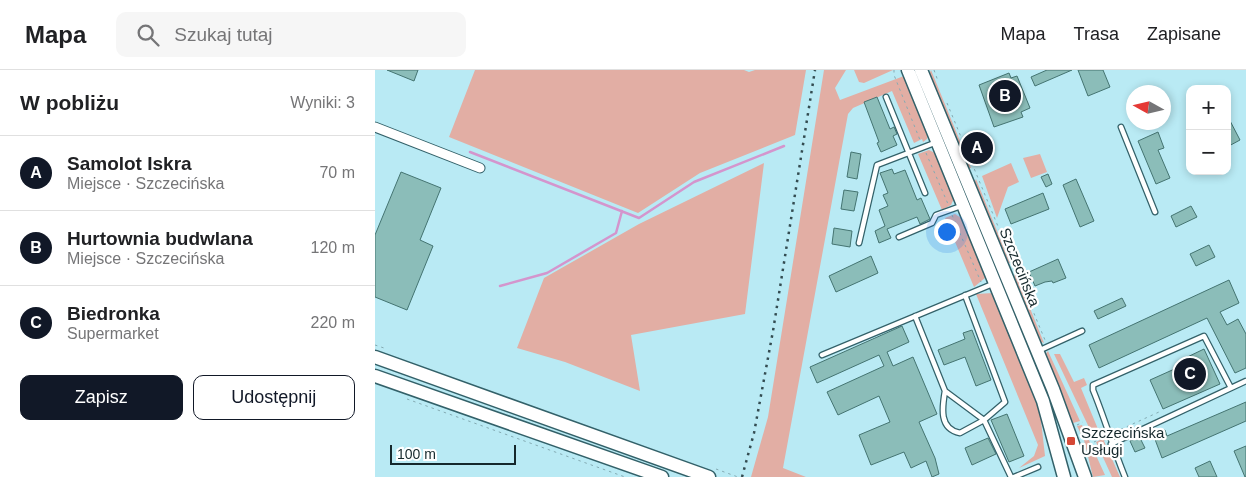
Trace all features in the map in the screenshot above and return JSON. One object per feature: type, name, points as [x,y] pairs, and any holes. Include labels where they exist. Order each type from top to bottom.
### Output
[{"type":"main road","name":"Szczecińska","points":[[908,70],[1043,401],[1062,473]]},
{"type":"main road","name":"Szczecińska","points":[[921,70],[1042,347],[1085,477]]},
{"type":"main road","points":[[375,356],[709,477]]},
{"type":"main road","points":[[375,376],[661,477]]},
{"type":"street","points":[[375,127],[480,168]]},
{"type":"lane","points":[[886,97],[925,193]]},
{"type":"lane","points":[[1121,128],[1155,212]]},
{"type":"lane","points":[[859,243],[877,165],[938,142]]},
{"type":"lane","points":[[899,237],[932,223],[936,215],[951,211],[963,204]]},
{"type":"lane","points":[[822,355],[996,282]]},
{"type":"lane","points":[[915,316],[945,391],[942,408],[946,427],[951,432],[961,434],[985,420],[1005,402],[965,296]]},
{"type":"lane","points":[[1042,347],[1082,331]]},
{"type":"lane","points":[[1125,477],[1111,444],[1111,434],[1093,390],[1093,385],[1201,336],[1207,338],[1231,388]]},
{"type":"lane","points":[[1111,444],[1246,381]]},
{"type":"lane","points":[[945,391],[985,420],[1012,477],[1038,467]]},
{"type":"path","points":[[895,70],[894,75],[923,148],[983,288]]},
{"type":"path","points":[[934,70],[938,83]]},
{"type":"path","points":[[946,101],[1042,347]]},
{"type":"path","points":[[401,397],[625,477]]},
{"type":"path","points":[[1093,442],[1159,412]]},
{"type":"path","points":[[1096,447],[1099,455]]},
{"type":"path","points":[[724,472],[738,477]]},
{"type":"shaded area","points":[[475,70],[744,70],[749,72],[755,70],[806,70],[795,135],[700,173],[638,213],[449,137]]},
{"type":"shaded area","points":[[824,70],[846,70],[835,88],[840,100],[904,76],[929,132],[927,139],[923,142],[922,139],[914,143],[892,91],[853,108],[848,114],[783,468],[806,477],[751,477],[768,417]]},
{"type":"shaded area","points":[[854,70],[893,70],[864,83],[859,82]]},
{"type":"shaded area","points":[[931,70],[971,168],[968,168],[928,77]]},
{"type":"shaded area","points":[[929,150],[937,154],[955,196],[951,205],[942,210],[918,154]]},
{"type":"shaded area","points":[[1040,154],[1047,172],[1031,178],[1023,158]]},
{"type":"shaded area","points":[[764,163],[745,314],[631,335],[640,391],[565,362],[517,348],[544,278],[639,224]]},
{"type":"shaded area","points":[[1011,163],[1019,182],[1008,187],[997,218],[982,176]]},
{"type":"shaded area","points":[[976,179],[1010,263],[1008,264],[973,185]]},
{"type":"shaded area","points":[[955,214],[964,220],[987,273],[985,278],[974,287],[945,218]]},
{"type":"shaded area","points":[[1015,271],[1044,343],[1037,340],[1014,280]]},
{"type":"shaded area","points":[[993,293],[1039,403],[1045,456],[1019,468],[1034,456],[1038,445],[976,294]]},
{"type":"shaded area","points":[[1048,351],[1080,421],[1073,423],[1043,357]]},
{"type":"shaded area","points":[[1054,354],[1060,354],[1074,382],[1084,378],[1087,385],[1081,388],[1100,434],[1106,431],[1107,434],[1094,438]]},
{"type":"shaded area","points":[[1082,425],[1105,475],[1093,477],[1084,440],[1077,426]]},
{"type":"shaded area","points":[[1108,436],[1104,441],[1120,477],[1112,477],[1096,442]]},
{"type":"building","points":[[387,70],[418,70],[414,81]]},
{"type":"building","points":[[1047,70],[1072,70],[1035,86],[1031,77]]},
{"type":"building","points":[[1078,70],[1103,70],[1110,87],[1088,96]]},
{"type":"building","points":[[1009,73],[1011,78],[1017,76],[1030,108],[1021,112],[1023,117],[994,127],[979,85]]},
{"type":"building","points":[[877,97],[890,129],[894,127],[897,134],[893,136],[897,145],[881,152],[864,102]]},
{"type":"building","points":[[1231,123],[1240,140],[1231,145]]},
{"type":"building","points":[[1158,132],[1164,148],[1158,150],[1170,178],[1156,184],[1138,141]]},
{"type":"building","points":[[851,152],[861,154],[857,179],[847,177]]},
{"type":"building","points":[[892,169],[894,174],[905,170],[917,200],[921,198],[930,219],[920,224],[917,217],[887,229],[891,238],[879,243],[875,231],[885,226],[879,210],[888,206],[883,195],[888,193],[880,173]]},
{"type":"building","points":[[401,172],[441,188],[420,240],[433,246],[407,310],[375,297],[375,235]]},
{"type":"building","points":[[1048,174],[1052,184],[1046,187],[1041,177]]},
{"type":"building","points":[[1076,179],[1094,221],[1080,227],[1063,185]]},
{"type":"building","points":[[844,190],[858,192],[854,211],[841,209]]},
{"type":"building","points":[[1043,193],[1049,209],[1011,224],[1005,209]]},
{"type":"building","points":[[1191,206],[1197,217],[1176,227],[1171,216]]},
{"type":"building","points":[[834,228],[852,231],[850,247],[832,244]]},
{"type":"building","points":[[1209,245],[1215,257],[1196,266],[1190,254]]},
{"type":"building","points":[[871,256],[878,273],[836,292],[829,276]]},
{"type":"building","points":[[1058,259],[1066,278],[1053,283],[1052,281],[1045,282],[1035,286],[1029,272]]},
{"type":"building","points":[[1229,280],[1239,303],[1220,312],[1227,325],[1238,319],[1246,334],[1246,368],[1235,373],[1207,318],[1099,368],[1089,345]]},
{"type":"building","points":[[1122,298],[1126,306],[1098,319],[1094,311]]},
{"type":"building","points":[[902,326],[909,342],[887,352],[893,366],[913,357],[937,414],[919,422],[935,458],[939,474],[932,477],[926,461],[911,468],[904,452],[871,465],[859,435],[890,422],[879,396],[838,415],[827,392],[884,366],[879,355],[817,383],[810,367]]},
{"type":"building","points":[[972,330],[991,380],[976,386],[965,357],[944,365],[938,350],[965,339],[963,333]]},
{"type":"building","points":[[1204,349],[1220,384],[1163,409],[1150,380],[1179,367],[1177,362]]},
{"type":"building","points":[[1246,402],[1246,421],[1162,458],[1153,434],[1165,430],[1167,436]]},
{"type":"building","points":[[1007,414],[1024,456],[1009,462],[991,420]]},
{"type":"building","points":[[1139,436],[1145,448],[1135,452],[1130,441]]},
{"type":"building","points":[[988,438],[996,454],[972,465],[965,448]]},
{"type":"building","points":[[1246,446],[1246,477],[1245,477],[1234,451]]},
{"type":"building","points":[[1210,461],[1217,477],[1199,477],[1195,468]]},
{"type":"waterway","points":[[470,152],[639,218],[694,182],[784,146]]},
{"type":"waterway","points":[[500,286],[547,273],[616,233],[622,211]]},
{"type":"railway","points":[[742,477],[754,433],[773,331],[815,70]]},
{"type":"place","name":"Hurtownia budwlana","points":[[1005,96]]},
{"type":"place","name":"Samolot Iskra","points":[[977,148]]},
{"type":"place","name":"Biedronka","points":[[1190,374]]},
{"type":"place","name":"Szczecińska Usługi","points":[[1071,441]]}]
